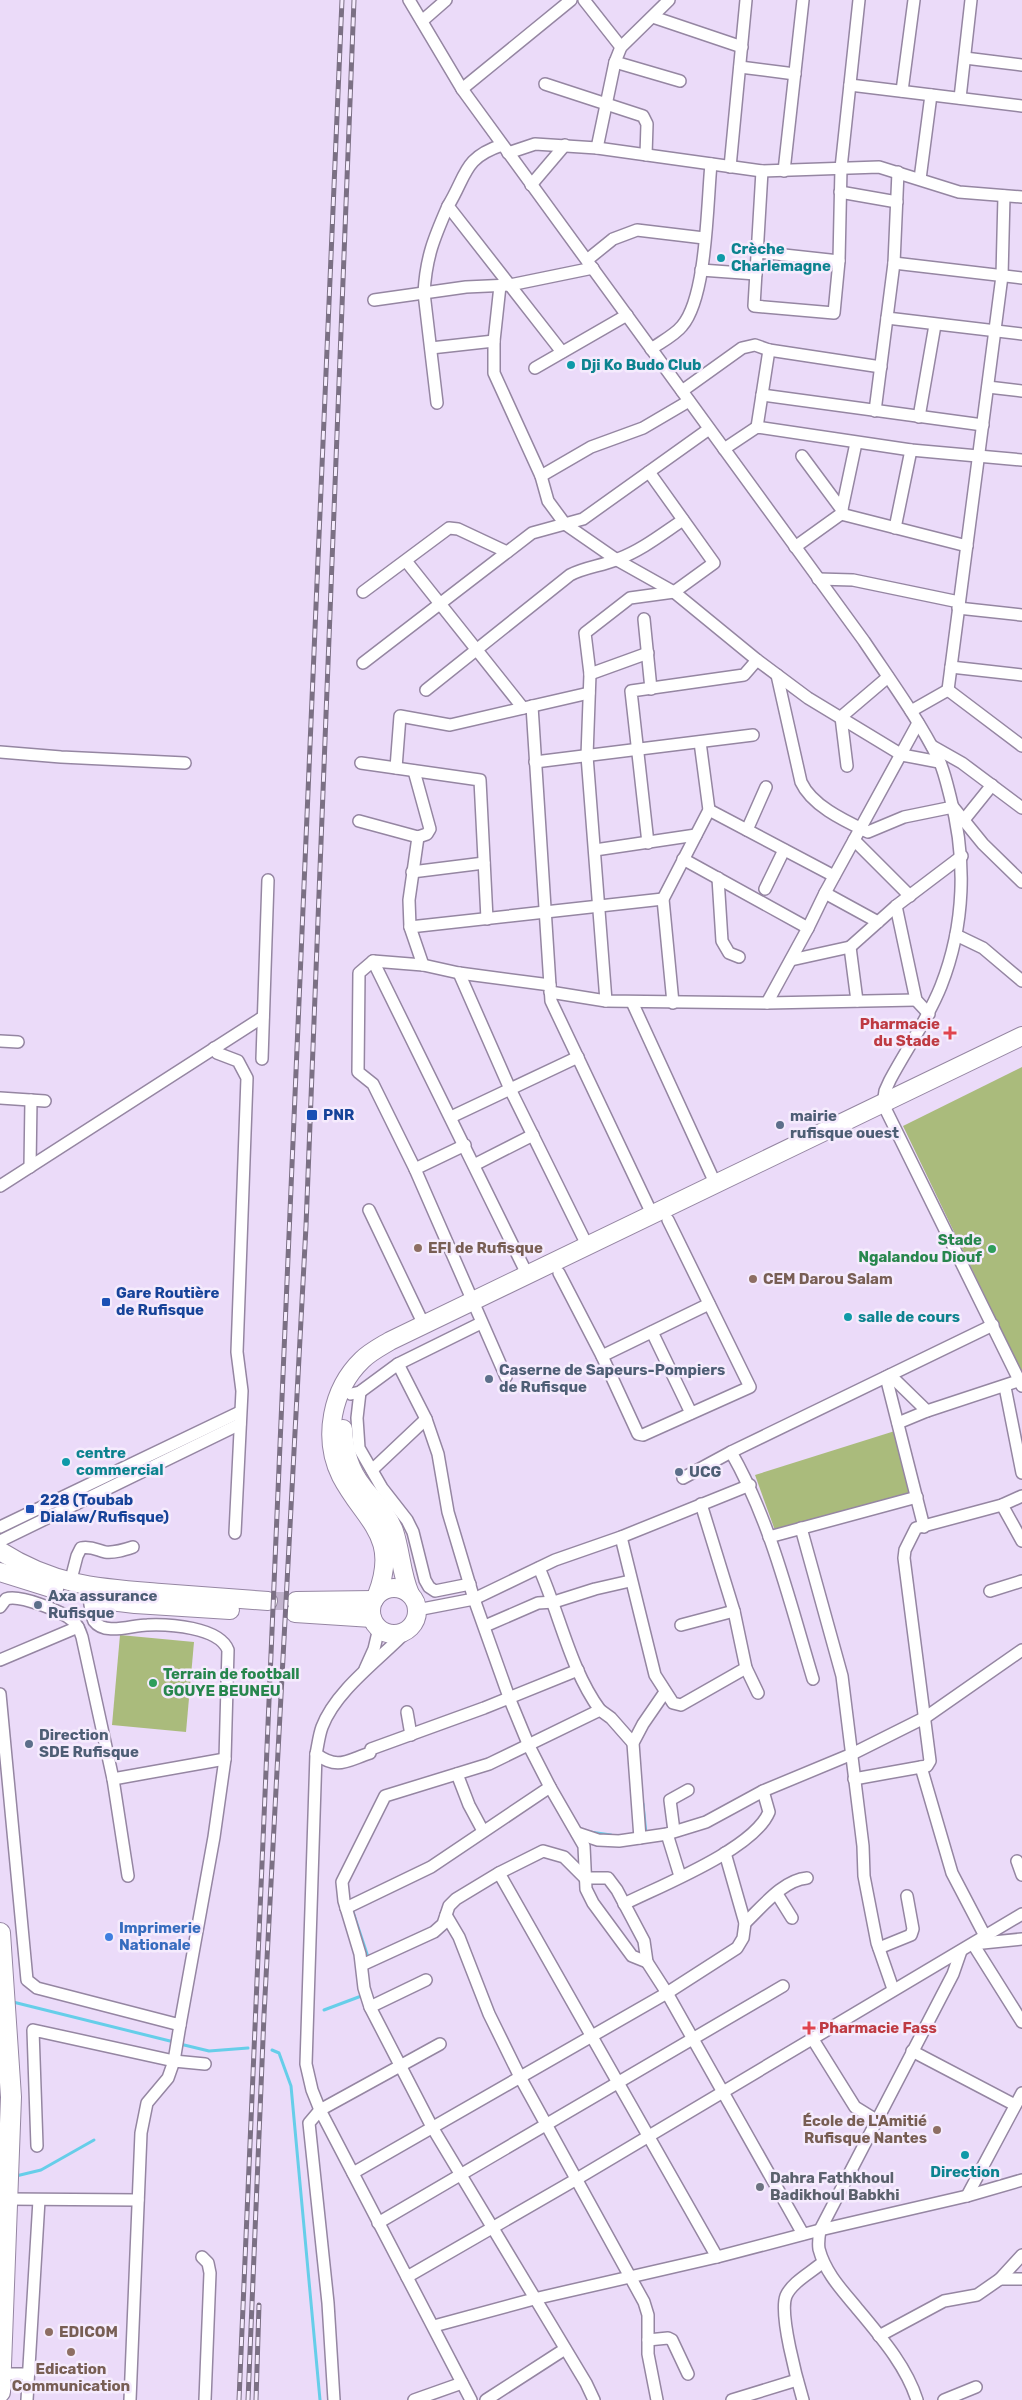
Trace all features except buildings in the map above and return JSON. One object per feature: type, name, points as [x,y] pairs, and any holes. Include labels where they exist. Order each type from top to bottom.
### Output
[{"type":"highway","points":[[0,1933],[3,1986],[7,2014],[11,2097],[0,2392]]},
{"type":"main road","points":[[375,1623],[376,1598],[385,1576],[386,1564],[380,1537],[371,1519],[341,1476],[334,1459],[332,1426],[334,1410],[340,1390],[361,1360],[384,1345],[424,1325],[476,1313],[528,1276],[588,1247],[661,1218],[886,1109],[1022,1036]]},
{"type":"main road","points":[[414,1602],[394,1588],[376,1598],[296,1607],[375,1623],[395,1634],[406,1631],[415,1622],[414,1602],[402,1575],[393,1530],[386,1515],[361,1485],[348,1461],[343,1442],[342,1423],[368,1370],[381,1358],[559,1274],[661,1218],[716,1185],[1022,1048]]},
{"type":"main road","points":[[0,1551],[23,1564],[70,1583],[102,1589],[269,1607],[135,1604],[89,1598],[0,1572]]},
{"type":"street","points":[[409,0],[462,89],[888,677],[911,711],[940,762],[953,807],[962,856],[962,883],[956,935],[941,987],[929,1014],[885,1090],[886,1109],[1020,1384],[927,1411],[898,1423]]},
{"type":"street","points":[[422,21],[446,0]]},
{"type":"street","points":[[462,89],[571,0]]},
{"type":"street","points":[[584,0],[621,47]]},
{"type":"street","points":[[597,148],[615,62],[621,47],[669,0]]},
{"type":"street","points":[[730,167],[746,0]]},
{"type":"street","points":[[784,171],[803,0]]},
{"type":"street","points":[[762,170],[754,306],[834,313],[839,261],[841,168],[859,0]]},
{"type":"street","points":[[902,91],[914,0]]},
{"type":"street","points":[[960,98],[971,0]]},
{"type":"street","points":[[653,17],[742,47]]},
{"type":"street","points":[[965,58],[1022,65]]},
{"type":"street","points":[[615,62],[680,81]]},
{"type":"street","points":[[740,67],[795,74]]},
{"type":"street","points":[[545,84],[636,112],[646,119],[648,130],[646,155]]},
{"type":"street","points":[[850,85],[1022,106]]},
{"type":"street","points":[[920,179],[931,94]]},
{"type":"street","points":[[437,403],[424,293],[428,257],[448,206],[472,161],[479,154],[535,144],[597,148],[762,170],[784,171],[879,167],[959,192],[1022,196]]},
{"type":"street","points":[[532,185],[565,145]]},
{"type":"street","points":[[651,349],[681,328],[689,317],[695,301],[701,270],[711,164]]},
{"type":"street","points":[[875,410],[894,263],[898,172]]},
{"type":"street","points":[[840,192],[897,202]]},
{"type":"street","points":[[948,690],[1002,276],[1004,196]]},
{"type":"street","points":[[448,206],[505,285],[562,352]]},
{"type":"street","points":[[374,300],[466,286],[505,285],[590,264],[613,239],[636,230],[704,238]]},
{"type":"street","points":[[758,252],[839,261]]},
{"type":"street","points":[[894,263],[1022,278]]},
{"type":"street","points":[[701,270],[756,274]]},
{"type":"street","points":[[505,285],[494,342],[494,373],[541,476],[548,501],[565,524],[617,560],[674,592],[757,660],[808,698],[902,755],[940,762]]},
{"type":"street","points":[[535,368],[627,315]]},
{"type":"street","points":[[887,318],[1022,334]]},
{"type":"street","points":[[919,417],[935,325]]},
{"type":"street","points":[[431,348],[494,342]]},
{"type":"street","points":[[682,391],[742,348],[755,345],[769,350],[881,367]]},
{"type":"street","points":[[757,427],[769,350]]},
{"type":"street","points":[[988,387],[1022,391]]},
{"type":"street","points":[[762,395],[983,425]]},
{"type":"street","points":[[541,476],[591,448],[643,428],[689,401]]},
{"type":"street","points":[[724,449],[757,427],[911,450],[1022,460]]},
{"type":"street","points":[[363,663],[532,533],[583,519],[709,429]]},
{"type":"street","points":[[795,547],[841,512],[856,443]]},
{"type":"street","points":[[895,528],[911,450]]},
{"type":"street","points":[[802,456],[841,512],[967,546]]},
{"type":"street","points":[[606,1002],[587,756],[590,674],[585,633],[630,598],[674,592],[714,563],[649,472]]},
{"type":"street","points":[[426,690],[570,575],[597,564],[617,560],[643,547],[683,520]]},
{"type":"street","points":[[364,592],[449,528],[458,529],[507,552]]},
{"type":"street","points":[[406,561],[477,650],[527,707],[535,762],[551,1001],[661,1218],[710,1304],[750,1387],[643,1435],[638,1434],[602,1356],[559,1274]]},
{"type":"street","points":[[818,579],[854,580],[959,605],[1022,615]]},
{"type":"street","points":[[644,619],[651,688]]},
{"type":"street","points":[[590,674],[648,654]]},
{"type":"street","points":[[648,843],[631,691],[744,675],[757,660]]},
{"type":"street","points":[[951,667],[1022,675]]},
{"type":"street","points":[[778,675],[804,790],[816,802],[868,832],[904,817],[953,807]]},
{"type":"street","points":[[841,717],[888,677]]},
{"type":"street","points":[[911,711],[948,690]]},
{"type":"street","points":[[948,690],[1019,741]]},
{"type":"street","points":[[396,768],[400,716],[450,725],[589,693]]},
{"type":"street","points":[[841,717],[847,766]]},
{"type":"street","points":[[767,1003],[808,928],[824,893],[918,723]]},
{"type":"street","points":[[535,762],[753,735]]},
{"type":"street","points":[[673,1003],[663,899],[709,810],[700,742]]},
{"type":"street","points":[[930,745],[962,763],[1022,808]]},
{"type":"street","points":[[0,752],[185,763]]},
{"type":"street","points":[[361,763],[480,780],[487,919]]},
{"type":"street","points":[[359,821],[418,837],[427,834],[430,829],[414,771]]},
{"type":"street","points":[[963,821],[992,785]]},
{"type":"street","points":[[747,830],[766,787]]},
{"type":"street","points":[[953,807],[963,821],[1022,882]]},
{"type":"street","points":[[709,810],[834,876]]},
{"type":"street","points":[[595,850],[696,835]]},
{"type":"street","points":[[418,837],[408,900],[410,927],[423,965]]},
{"type":"street","points":[[854,840],[910,896]]},
{"type":"street","points":[[765,889],[784,850]]},
{"type":"street","points":[[791,960],[850,947],[896,906],[962,856]]},
{"type":"street","points":[[684,859],[808,928]]},
{"type":"street","points":[[412,872],[484,863]]},
{"type":"street","points":[[718,878],[722,942],[729,953],[739,957]]},
{"type":"street","points":[[262,1059],[268,880]]},
{"type":"street","points":[[824,893],[878,922]]},
{"type":"street","points":[[410,927],[663,899]]},
{"type":"street","points":[[896,906],[916,1000],[929,1014]]},
{"type":"street","points":[[956,935],[983,948],[1022,981]]},
{"type":"street","points":[[850,947],[857,1002]]},
{"type":"street","points":[[506,1377],[476,1313],[415,1169],[373,1084],[358,1072],[359,973],[373,961],[423,965],[550,989],[606,1002],[767,1003],[916,1000]]},
{"type":"street","points":[[373,961],[528,1276]]},
{"type":"street","points":[[459,973],[510,1089],[588,1247]]},
{"type":"street","points":[[632,1002],[716,1185]]},
{"type":"street","points":[[0,1186],[264,1017]]},
{"type":"street","points":[[0,1041],[18,1042]]},
{"type":"street","points":[[214,1048],[217,1052],[238,1061],[247,1078],[237,1352],[242,1384],[235,1533]]},
{"type":"street","points":[[451,1117],[578,1057]]},
{"type":"street","points":[[0,1098],[45,1101]]},
{"type":"street","points":[[30,1168],[31,1100]]},
{"type":"street","points":[[474,1165],[533,1135]]},
{"type":"street","points":[[415,1169],[465,1146]]},
{"type":"street","points":[[369,1210],[424,1325]]},
{"type":"street","points":[[602,1356],[710,1304]]},
{"type":"street","points":[[470,1584],[435,1591],[429,1588],[425,1580],[413,1532],[359,1448],[356,1393],[476,1313]]},
{"type":"street","points":[[683,1478],[731,1452],[992,1325]]},
{"type":"street","points":[[652,1332],[691,1414]]},
{"type":"street","points":[[398,1364],[426,1419],[438,1454],[448,1512],[474,1599],[529,1746],[585,1849],[586,1889],[593,1903],[632,1956],[647,1962]]},
{"type":"street","points":[[888,1376],[927,1411]]},
{"type":"street","points":[[888,1376],[924,1527]]},
{"type":"street","points":[[1005,1387],[1022,1473]]},
{"type":"street","points":[[0,1527],[240,1412]]},
{"type":"street","points":[[372,1470],[426,1419]]},
{"type":"street","points":[[0,1541],[240,1424]]},
{"type":"street","points":[[731,1452],[750,1485],[769,1537],[813,1679]]},
{"type":"street","points":[[414,1602],[474,1599],[539,1568],[750,1485]]},
{"type":"street","points":[[854,1779],[921,1768],[927,1766],[930,1761],[926,1717],[904,1558],[905,1550],[916,1528],[1002,1505],[1022,1496]]},
{"type":"street","points":[[769,1537],[917,1497]]},
{"type":"street","points":[[701,1504],[734,1611],[746,1668],[758,1694]]},
{"type":"street","points":[[1002,1505],[1022,1541]]},
{"type":"street","points":[[801,1528],[842,1676],[863,1846],[864,1876],[879,1948],[893,1989]]},
{"type":"street","points":[[621,1537],[630,1581],[655,1675],[673,1703],[681,1705],[746,1668]]},
{"type":"street","points":[[70,1583],[77,1556],[82,1548],[88,1546],[106,1552],[118,1552],[134,1547]]},
{"type":"street","points":[[539,1568],[554,1602],[578,1670],[592,1698],[600,1710],[633,1743]]},
{"type":"street","points":[[485,1626],[538,1604],[554,1602],[595,1589],[630,1581]]},
{"type":"street","points":[[990,1591],[1022,1581]]},
{"type":"street","points":[[0,1607],[6,1599],[19,1598],[71,1619],[78,1627],[82,1637],[114,1779],[128,1876]]},
{"type":"street","points":[[89,1598],[94,1621],[103,1627],[114,1629],[165,1625],[209,1632],[225,1644],[228,1650],[224,1758],[214,1837],[176,2056],[168,2078],[147,2103],[141,2133],[130,2400]]},
{"type":"street","points":[[681,1625],[734,1611]]},
{"type":"street","points":[[363,1672],[374,1649],[375,1623]]},
{"type":"street","points":[[0,1660],[78,1627]]},
{"type":"street","points":[[406,1631],[363,1672],[326,1717],[321,1728],[316,1754],[306,2064],[312,2090],[320,2110],[471,2400]]},
{"type":"street","points":[[577,1833],[598,1840],[618,1841],[670,1832],[706,1822],[763,1791],[852,1754],[926,1717],[1022,1650]]},
{"type":"street","points":[[316,1754],[328,1763],[337,1764],[370,1753],[371,1749],[578,1670]]},
{"type":"street","points":[[640,1838],[633,1743],[643,1724],[665,1692]]},
{"type":"street","points":[[0,1694],[27,1980],[37,1988],[180,2030]]},
{"type":"street","points":[[594,2400],[565,2348],[432,2127],[370,2007],[364,1988],[362,1965],[346,1908],[342,1882],[385,1796],[489,1764],[600,1710]]},
{"type":"street","points":[[407,1712],[411,1735]]},
{"type":"street","points":[[114,1779],[224,1758]]},
{"type":"street","points":[[921,1768],[952,1873],[985,1936]]},
{"type":"street","points":[[457,1774],[468,1804],[483,1831]]},
{"type":"street","points":[[346,1908],[431,1867],[550,1787]]},
{"type":"street","points":[[680,1876],[670,1832],[670,1800],[688,1790]]},
{"type":"street","points":[[624,1904],[725,1853],[749,1837],[768,1815],[763,1791]]},
{"type":"street","points":[[362,1965],[428,1935],[440,1927],[451,1903],[456,1899],[500,1873],[544,1851],[564,1857],[585,1878],[608,1878],[644,1941],[647,1962],[667,1993],[804,2234]]},
{"type":"street","points":[[353,2173],[667,1993],[737,1948],[743,1938],[745,1923],[725,1853]]},
{"type":"street","points":[[1017,1860],[1022,1875]]},
{"type":"street","points":[[500,1873],[717,2257]]},
{"type":"street","points":[[745,1923],[790,1884],[798,1879],[807,1878]]},
{"type":"street","points":[[777,1894],[792,1918]]},
{"type":"street","points":[[879,1948],[911,1935],[913,1929],[907,1896]]},
{"type":"street","points":[[407,2277],[575,2180],[893,1989],[1022,1914]]},
{"type":"street","points":[[446,1916],[459,1937],[489,2014],[520,2077],[630,2277],[648,2315],[650,2364],[657,2400]]},
{"type":"street","points":[[973,1944],[1022,1939]]},
{"type":"street","points":[[973,1944],[1022,2022]]},
{"type":"street","points":[[918,2400],[902,2369],[880,2336],[835,2281],[823,2262],[818,2246],[820,2230],[953,1974],[961,1951]]},
{"type":"street","points":[[370,2007],[426,1980]]},
{"type":"street","points":[[378,2223],[783,1986]]},
{"type":"street","points":[[37,2146],[32,2031],[34,2030],[176,2056],[205,2064]]},
{"type":"street","points":[[812,2038],[855,2107],[876,2120]]},
{"type":"street","points":[[334,2400],[328,2303],[309,2123],[320,2110],[400,2068],[440,2044]]},
{"type":"street","points":[[912,2051],[1015,2105]]},
{"type":"street","points":[[966,2196],[1022,2092]]},
{"type":"street","points":[[11,2097],[35,2096]]},
{"type":"street","points":[[434,2326],[534,2299],[717,2257],[820,2230],[966,2196],[1022,2180]]},
{"type":"street","points":[[8,2186],[39,2200],[138,2200]]},
{"type":"street","points":[[27,2400],[39,2200]]},
{"type":"street","points":[[880,2336],[934,2305],[957,2297],[973,2297],[1000,2279],[1022,2255]]},
{"type":"street","points":[[202,2258],[208,2263],[210,2273],[205,2400]]},
{"type":"street","points":[[803,2400],[797,2380],[786,2323],[786,2297],[791,2288],[823,2262]]},
{"type":"street","points":[[1000,2279],[1022,2279]]},
{"type":"street","points":[[648,2340],[668,2338],[672,2340],[688,2374]]},
{"type":"street","points":[[486,2400],[565,2348]]},
{"type":"street","points":[[1,2374],[28,2374]]},
{"type":"street","points":[[732,2400],[797,2380]]},
{"type":"street","points":[[414,2400],[462,2383]]},
{"type":"street","points":[[944,2400],[976,2387]]},
{"type":"green space","name":"Stade Ngalandou Diouf","points":[[1022,1067],[1022,1373],[903,1126]]},
{"type":"green space","points":[[898,1430],[916,1497],[777,1536],[755,1475]]},
{"type":"green space","name":"Terrain de football GOUYE BEUNEU","points":[[120,1635],[194,1642],[186,1732],[112,1725]]},
{"type":"waterway","points":[[643,1804],[646,1834]]},
{"type":"waterway","points":[[590,1832],[611,1835]]},
{"type":"waterway","points":[[352,1909],[369,1960]]},
{"type":"waterway","points":[[324,2010],[364,1995]]},
{"type":"waterway","points":[[13,2002],[174,2042]]},
{"type":"waterway","points":[[180,2044],[209,2051],[248,2048]]},
{"type":"waterway","points":[[272,2050],[279,2053],[291,2086],[320,2400]]},
{"type":"waterway","points":[[16,2176],[41,2170],[94,2140]]},
{"type":"tunnel","points":[[268,1601],[296,1601]]},
{"type":"railway","points":[[239,2400],[342,0]]},
{"type":"railway","points":[[248,2400],[264,2015],[306,1226],[354,0]]},
{"type":"railway","points":[[256,2400],[259,2305]]},
{"type":"place","name":"Crèche Charlemagne","points":[[721,258]]},
{"type":"place","name":"Dji Ko Budo Club","points":[[571,365]]},
{"type":"place","name":"Pharmacie du Stade","points":[[950,1033]]},
{"type":"place","name":"PNR","points":[[312,1115]]},
{"type":"place","name":"mairie rufisque ouest","points":[[780,1125]]},
{"type":"place","name":"EFI de Rufisque","points":[[418,1248]]},
{"type":"place","name":"Stade Ngalandou Diouf","points":[[992,1249]]},
{"type":"place","name":"CEM Darou Salam","points":[[753,1279]]},
{"type":"place","name":"Gare Routière de Rufisque","points":[[106,1302]]},
{"type":"place","name":"salle de cours","points":[[848,1317]]},
{"type":"place","name":"Caserne de Sapeurs-Pompiers de Rufisque","points":[[489,1379]]},
{"type":"place","name":"centre commercial","points":[[66,1462]]},
{"type":"place","name":"UCG","points":[[679,1472]]},
{"type":"place","name":"228 (Toubab Dialaw/Rufisque)","points":[[30,1509]]},
{"type":"place","name":"Axa assurance Rufisque","points":[[38,1605]]},
{"type":"place","name":"Terrain de football GOUYE BEUNEU","points":[[153,1683]]},
{"type":"place","name":"Direction SDE Rufisque","points":[[29,1744]]},
{"type":"place","name":"Imprimerie Nationale","points":[[109,1937]]},
{"type":"place","name":"Pharmacie Fass","points":[[809,2028]]},
{"type":"place","name":"École de L'Amitié Rufisque Nantes","points":[[937,2130]]},
{"type":"place","name":"Direction","points":[[965,2155]]},
{"type":"place","name":"Dahra Fathkhoul Badikhoul Babkhi","points":[[760,2187]]},
{"type":"place","name":"EDICOM","points":[[49,2332]]},
{"type":"place","name":"Edication Communication","points":[[71,2352]]}]
